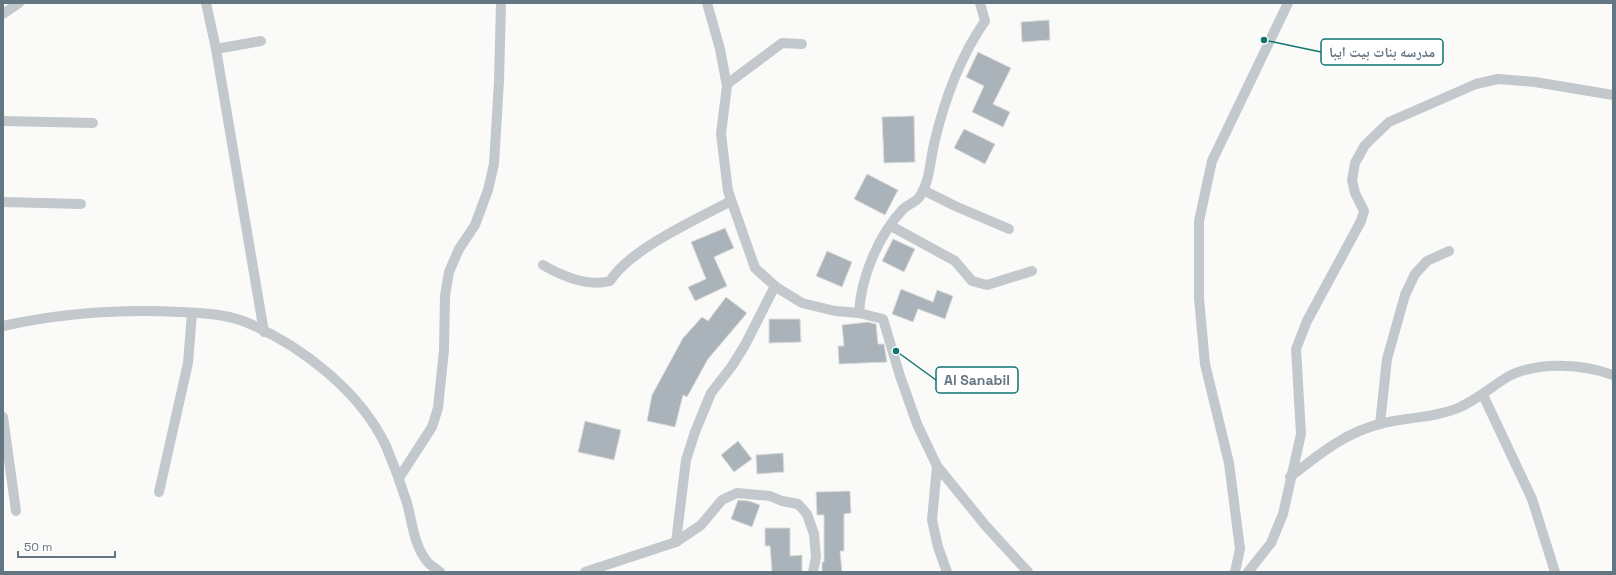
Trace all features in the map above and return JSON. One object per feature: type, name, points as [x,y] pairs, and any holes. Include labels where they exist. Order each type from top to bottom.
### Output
[{"type":"street","points":[[3,14],[19,3]]},
{"type":"street","points":[[206,3],[216,49],[264,332]]},
{"type":"street","points":[[399,478],[432,427],[438,408],[442,381],[445,296],[449,272],[459,250],[475,225],[488,190],[494,164],[499,96],[501,3]]},
{"type":"street","points":[[707,3],[720,48],[727,84],[721,134],[728,191],[755,268],[775,286],[802,303],[835,311],[859,313],[883,319],[902,382],[917,424],[938,466],[985,525],[1028,572]]},
{"type":"street","points":[[859,313],[860,297],[865,276],[881,240],[904,209],[920,197],[923,190],[942,113],[960,66],[985,21],[980,3]]},
{"type":"street","points":[[1235,572],[1240,549],[1229,463],[1205,364],[1199,298],[1199,221],[1212,161],[1288,3]]},
{"type":"street","points":[[216,49],[260,41]]},
{"type":"street","points":[[727,84],[782,43],[802,44]]},
{"type":"street","points":[[1248,572],[1271,543],[1283,514],[1290,477],[1301,434],[1296,349],[1308,321],[1362,221],[1364,211],[1354,193],[1352,180],[1354,164],[1366,145],[1389,122],[1476,84],[1498,79],[1535,82],[1613,95]]},
{"type":"street","points":[[3,121],[93,123]]},
{"type":"street","points":[[923,190],[955,206],[1009,229]]},
{"type":"street","points":[[543,265],[562,275],[601,283],[610,281],[616,270],[637,253],[685,225],[731,201]]},
{"type":"street","points":[[3,202],[81,204]]},
{"type":"street","points":[[891,226],[955,261],[972,281],[987,285],[1032,271]]},
{"type":"street","points":[[1380,424],[1387,359],[1405,295],[1415,274],[1427,261],[1450,251]]},
{"type":"street","points":[[676,542],[686,460],[695,432],[711,393],[732,366],[745,345],[775,286]]},
{"type":"street","points":[[3,326],[74,313],[115,310],[208,313],[242,321],[298,351],[327,372],[368,414],[385,445],[399,478],[420,549],[426,561],[440,572]]},
{"type":"street","points":[[159,492],[188,363],[192,312]]},
{"type":"street","points":[[1290,477],[1324,449],[1358,430],[1380,424],[1424,417],[1458,408],[1483,395],[1510,376],[1529,370],[1573,365],[1596,369],[1613,375]]},
{"type":"street","points":[[1483,395],[1532,499],[1555,572]]},
{"type":"street","points":[[3,417],[16,511]]},
{"type":"street","points":[[938,466],[932,520],[938,547],[947,572]]},
{"type":"street","points":[[585,572],[676,542],[701,525],[722,500],[737,493],[770,496],[782,501],[798,504],[807,514],[814,534],[816,557],[813,572]]},
{"type":"building","points":[[1049,20],[1050,40],[1022,42],[1021,22]]},
{"type":"building","points":[[978,52],[1011,68],[993,104],[1010,112],[1003,127],[972,112],[984,86],[966,77]]},
{"type":"building","points":[[914,116],[915,162],[884,163],[882,117]]},
{"type":"building","points":[[964,129],[995,144],[985,164],[954,148]]},
{"type":"building","points":[[867,174],[898,190],[885,215],[854,199]]},
{"type":"building","points":[[725,228],[734,248],[714,257],[727,286],[695,301],[688,287],[706,279],[691,242]]},
{"type":"building","points":[[893,239],[915,249],[904,272],[882,261]]},
{"type":"building","points":[[827,251],[852,262],[842,287],[816,276]]},
{"type":"building","points":[[901,289],[933,302],[937,290],[953,296],[945,319],[918,309],[913,322],[892,314]]},
{"type":"building","points":[[726,297],[747,313],[708,359],[687,397],[683,395],[675,427],[647,421],[652,395],[683,338],[702,317],[708,321]]},
{"type":"building","points":[[769,319],[800,319],[801,342],[769,343]]},
{"type":"building","points":[[868,322],[876,324],[878,344],[884,344],[887,362],[839,364],[838,346],[844,346],[842,325]]},
{"type":"building","points":[[585,421],[621,430],[614,460],[578,452]]},
{"type":"building","points":[[738,441],[752,459],[734,472],[721,455]]},
{"type":"building","points":[[783,453],[784,472],[757,474],[756,455]]},
{"type":"building","points":[[850,491],[851,513],[844,514],[844,551],[840,551],[842,572],[822,572],[822,562],[824,562],[824,515],[817,515],[816,492]]},
{"type":"building","points":[[738,500],[749,501],[760,505],[752,527],[731,519]]},
{"type":"building","points":[[765,528],[790,528],[790,556],[802,555],[802,572],[772,572],[770,546],[765,546]]},
{"type":"place","name":"مدرسه بنات بيت ايبا","points":[[1264,40]]},
{"type":"place","name":"Al Sanabil","points":[[896,351]]}]
